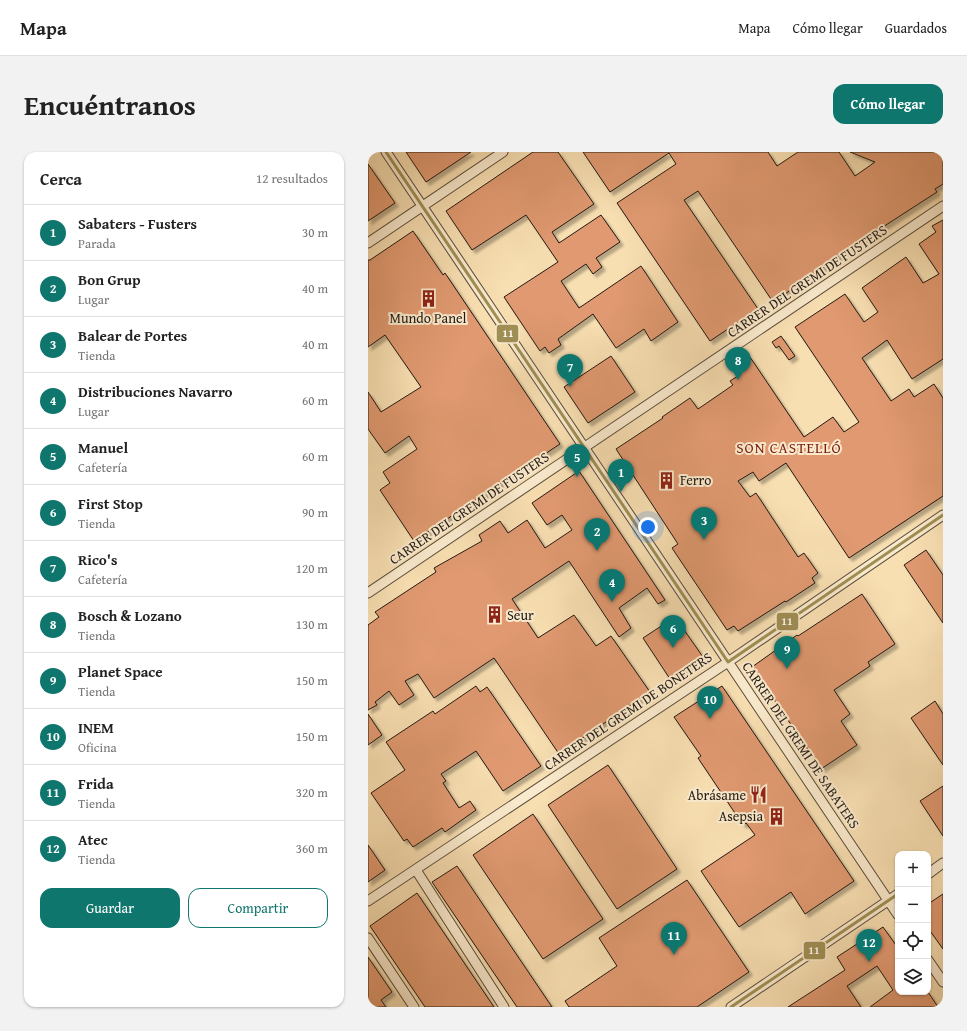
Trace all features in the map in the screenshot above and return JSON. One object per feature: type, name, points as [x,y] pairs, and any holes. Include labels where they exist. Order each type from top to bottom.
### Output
[{"type":"street","name":"CARRER DEL GREMI DE SABATERS","points":[[386,152],[895,911]]},
{"type":"street","points":[[368,243],[503,152]]},
{"type":"street","name":"CARRER DEL GREMI DE FUSTERS","points":[[368,593],[943,206]]},
{"type":"street","name":"CARRER DEL GREMI DE BONETERS","points":[[368,901],[728,662],[943,515]]},
{"type":"street","points":[[931,872],[943,863]]},
{"type":"street","points":[[416,870],[504,1007]]},
{"type":"street","points":[[731,1007],[895,896]]},
{"type":"street","points":[[368,938],[414,1007]]},
{"type":"street","points":[[931,964],[943,982]]},
{"type":"building","points":[[406,152],[471,152],[426,182]]},
{"type":"building","points":[[533,152],[558,152],[594,204],[552,232],[559,243],[601,215],[620,242],[596,258],[602,267],[593,274],[586,264],[561,281],[579,308],[641,266],[678,322],[651,341],[644,329],[616,348],[593,314],[558,339],[561,345],[549,353],[545,347],[540,351],[504,297],[558,262],[526,215],[472,250],[446,211]]},
{"type":"building","points":[[583,152],[768,152],[777,166],[798,152],[839,152],[855,176],[875,162],[850,152],[943,152],[943,184],[935,189],[937,192],[838,256],[839,257],[773,302],[698,191],[684,200],[758,309],[710,341],[617,203],[676,164],[669,153],[610,192]]},
{"type":"building","points":[[368,164],[395,203],[368,221]]},
{"type":"building","points":[[943,220],[943,359],[912,379],[887,340],[862,358],[891,401],[909,389],[914,397],[934,384],[943,398],[943,496],[849,558],[786,463],[759,481],[753,472],[738,481],[750,497],[756,493],[798,557],[804,553],[818,573],[812,578],[815,583],[786,602],[785,601],[738,631],[734,626],[727,630],[672,548],[678,544],[616,449],[690,398],[698,409],[733,385],[730,381],[741,374],[736,367],[750,357],[804,437],[833,417],[844,432],[859,422],[795,327],[845,294],[864,322],[878,312],[862,288],[906,257],[923,283],[939,274],[919,244],[936,232],[932,226]]},
{"type":"building","points":[[413,231],[443,275],[445,273],[560,444],[414,541],[380,490],[390,483],[383,472],[417,449],[409,436],[385,453],[368,429],[368,392],[381,412],[421,387],[385,335],[368,347],[368,260]]},
{"type":"building","points":[[781,336],[795,356],[789,360],[779,346],[776,348],[772,342]]},
{"type":"building","points":[[611,356],[635,392],[588,423],[564,387]]},
{"type":"building","points":[[579,471],[665,600],[658,604],[647,588],[619,608],[631,628],[619,637],[569,561],[512,599],[538,638],[574,615],[596,646],[611,636],[650,692],[559,754],[494,658],[434,698],[418,674],[405,681],[414,695],[399,705],[389,691],[375,702],[377,705],[368,710],[368,625],[379,617],[375,612],[436,572],[434,568],[482,541],[479,535],[500,521],[508,533],[527,520],[545,548],[572,530],[562,515],[547,525],[532,503]]},
{"type":"building","points":[[926,550],[943,575],[943,623],[904,565]]},
{"type":"building","points":[[862,594],[895,644],[868,662],[870,666],[834,690],[850,714],[841,721],[857,745],[821,769],[752,667],[797,635],[798,636]]},
{"type":"building","points":[[675,617],[703,657],[670,679],[643,638]]},
{"type":"building","points":[[476,686],[480,692],[487,687],[541,766],[503,791],[476,751],[441,774],[446,781],[443,783],[459,808],[470,801],[476,810],[445,832],[442,828],[413,847],[407,839],[404,841],[371,793],[405,770],[386,742],[433,711],[435,714]]},
{"type":"building","points":[[722,686],[854,881],[805,914],[791,892],[739,927],[701,871],[755,835],[746,823],[743,825],[698,758],[701,756],[674,717]]},
{"type":"building","points":[[935,701],[943,714],[943,765],[911,718]]},
{"type":"building","points":[[368,714],[382,735],[368,745]]},
{"type":"building","points":[[608,765],[677,869],[617,909],[548,805]]},
{"type":"building","points":[[943,786],[943,836],[920,801]]},
{"type":"building","points":[[533,814],[603,919],[543,959],[473,855]]},
{"type":"building","points":[[368,845],[385,870],[368,882]]},
{"type":"building","points":[[457,866],[552,1007],[517,1007],[432,882]]},
{"type":"building","points":[[687,880],[749,972],[697,1007],[569,1007],[565,1001],[617,966],[599,938]]},
{"type":"building","points":[[417,893],[494,1007],[425,1007],[370,926]]},
{"type":"building","points":[[943,894],[943,949],[931,932],[931,902]]},
{"type":"building","points":[[883,927],[895,944],[895,995],[930,995],[938,1007],[870,1007],[893,990],[877,966],[847,986],[861,1007],[788,1007],[845,970],[837,957]]},
{"type":"building","points":[[368,957],[392,992],[381,1000],[386,1007],[368,1007]]},
{"type":"transit line","name":"11","points":[[386,152],[728,662],[943,515]]},
{"type":"transit line","name":"11","points":[[731,1007],[895,896]]},
{"type":"place","name":"Mundo Panel","points":[[428,298]]},
{"type":"place","name":"Bosch & Lozano","points":[[738,380]]},
{"type":"place","name":"Rico's","points":[[570,387]]},
{"type":"place","name":"Manuel","points":[[577,477]]},
{"type":"place","name":"Ferro","points":[[667,480]]},
{"type":"place","name":"Sabaters - Fusters","points":[[621,492]]},
{"type":"place","name":"Balear de Portes","points":[[704,540]]},
{"type":"place","name":"Bon Grup","points":[[597,551]]},
{"type":"place","name":"Distribuciones Navarro","points":[[612,602]]},
{"type":"place","name":"Seur","points":[[494,615]]},
{"type":"place","name":"First Stop","points":[[673,648]]},
{"type":"place","name":"Planet Space","points":[[787,669]]},
{"type":"place","name":"INEM","points":[[710,719]]},
{"type":"place","name":"Abrásame","points":[[759,795]]},
{"type":"place","name":"Asepsia","points":[[776,816]]},
{"type":"place","name":"Frida","points":[[674,955]]},
{"type":"place","name":"Atec","points":[[869,962]]},
{"type":"district","name":"SON CASTELLÓ","points":[[789,447]]}]
